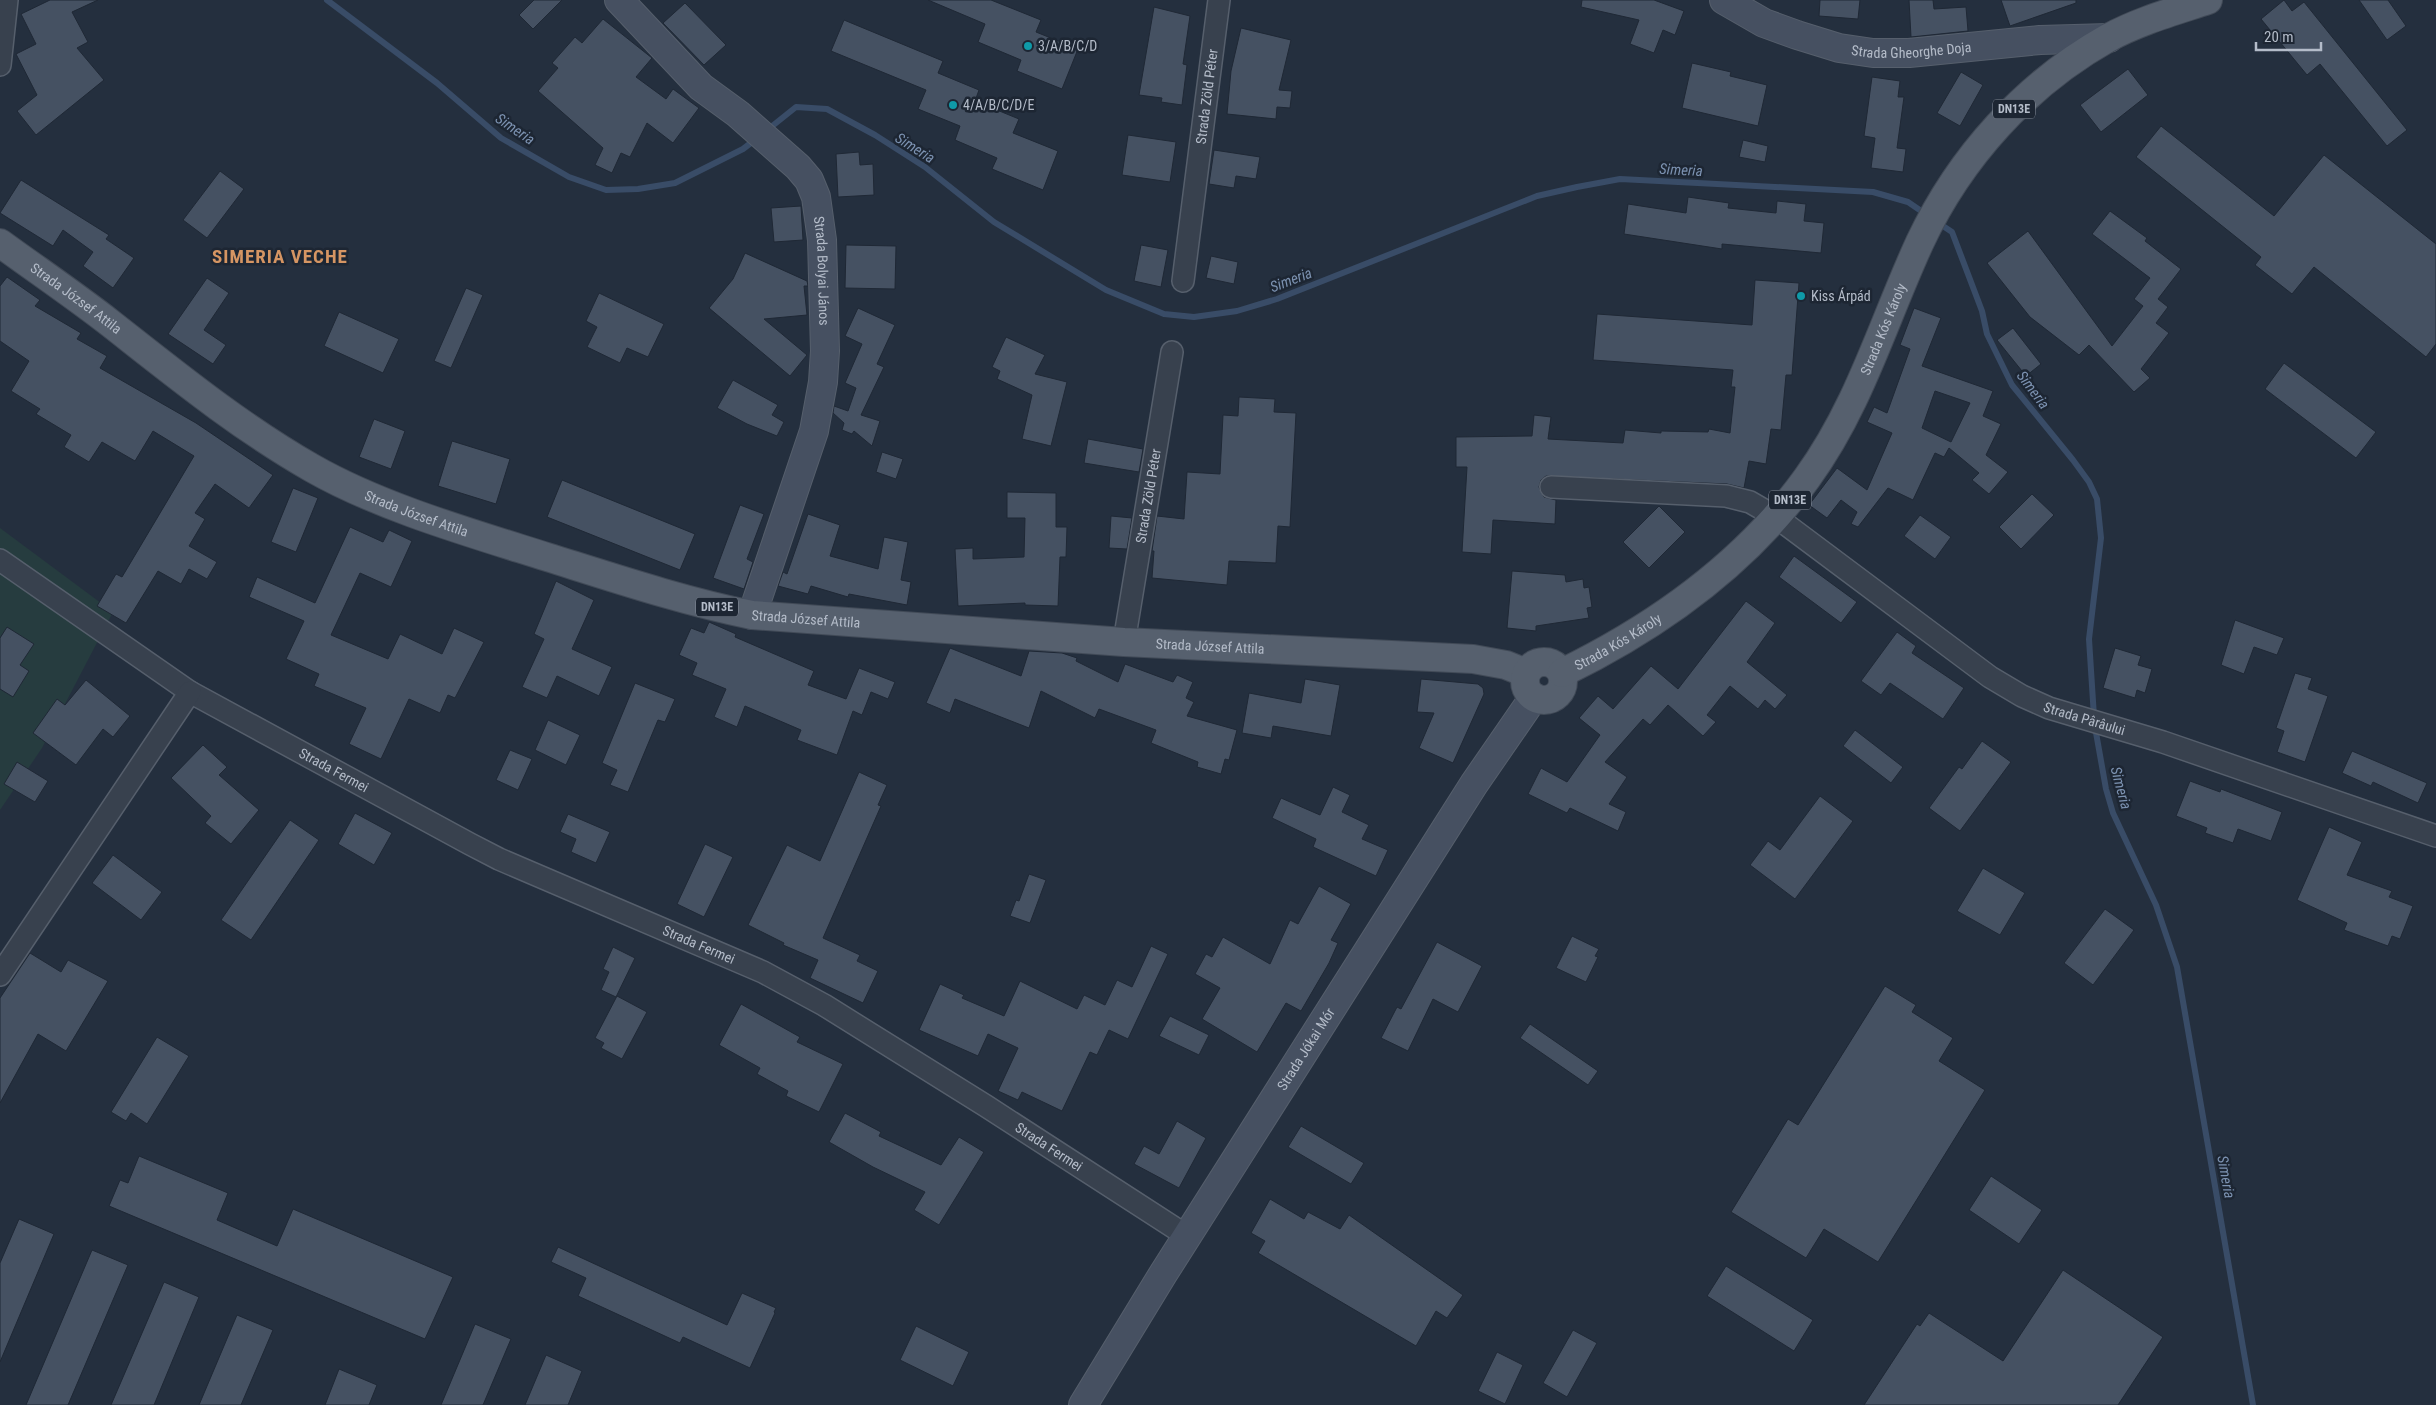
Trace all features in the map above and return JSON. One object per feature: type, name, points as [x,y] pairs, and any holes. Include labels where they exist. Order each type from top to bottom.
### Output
[{"type":"main road","name":"Strada Kós Károly","points":[[1530,685],[1533,664],[1544,661],[1554,664],[1562,673],[1661,617],[1698,590],[1732,561],[1776,517],[1808,478],[1856,394],[1920,243],[1940,203],[1961,170],[2002,121],[2027,96],[2109,38],[2168,13],[2208,0]]},
{"type":"main road","name":"Strada József Attila","points":[[0,243],[51,278],[174,374],[272,443],[312,468],[356,490],[514,546],[705,604],[752,615],[1124,642],[1473,659],[1498,663],[1530,685]]},
{"type":"street","points":[[0,65],[7,0]]},
{"type":"street","name":"Strada Bolyai János","points":[[619,0],[701,87],[738,114],[798,167],[808,180],[820,212],[823,249],[824,382],[814,431],[752,615]]},
{"type":"street","name":"Strada Zöld Péter","points":[[1183,282],[1219,0]]},
{"type":"street","name":"Strada Gheorghe Doja","points":[[1724,0],[1764,23],[1797,35],[1839,48],[1873,53],[1908,53],[2040,40],[2109,38]]},
{"type":"street","name":"Strada Zöld Péter","points":[[1124,642],[1172,352]]},
{"type":"street","name":"Strada Pârâului","points":[[1551,487],[1726,496],[1750,502],[1776,517],[1990,677],[2022,696],[2049,708],[2119,729],[2436,836]]},
{"type":"street","name":"Strada Fermei","points":[[0,560],[162,675],[190,692],[499,859],[763,972],[800,991],[986,1106],[1187,1236]]},
{"type":"street","name":"Strada Jókai Mór","points":[[1083,1405],[1187,1236],[1474,784],[1530,685]]},
{"type":"street","points":[[0,975],[190,692]]},
{"type":"green space","points":[[0,528],[113,612],[42,748],[0,810]]},
{"type":"building","points":[[50,0],[98,0],[72,12],[88,42],[77,48],[104,80],[36,135],[17,111],[37,95],[16,54],[36,44],[21,14]]},
{"type":"building","points":[[534,0],[562,0],[533,29],[519,15]]},
{"type":"building","name":"3/A/B/C/D","points":[[928,0],[991,0],[1041,20],[1036,32],[1078,49],[1062,89],[1017,71],[1021,60],[978,42],[985,24]]},
{"type":"building","points":[[1582,0],[1654,0],[1684,11],[1675,35],[1663,30],[1654,53],[1630,44],[1639,20],[1581,7]]},
{"type":"building","points":[[1820,0],[1860,0],[1858,19],[1819,16]]},
{"type":"building","points":[[1909,0],[1933,0],[1934,9],[1966,7],[1968,31],[1911,37]]},
{"type":"building","points":[[2001,0],[2076,0],[2076,3],[2010,26]]},
{"type":"building","points":[[2284,0],[2292,11],[2304,2],[2407,130],[2387,146],[2320,64],[2307,75],[2261,19]]},
{"type":"building","points":[[2359,0],[2388,0],[2406,26],[2387,40]]},
{"type":"building","points":[[685,3],[726,45],[704,65],[663,23]]},
{"type":"building","points":[[1154,7],[1190,16],[1183,64],[1187,65],[1182,105],[1161,102],[1162,98],[1139,95]]},
{"type":"building","points":[[603,19],[652,58],[636,77],[666,99],[673,89],[699,108],[673,143],[647,123],[630,157],[621,153],[612,173],[595,165],[603,148],[538,91],[558,68],[552,63],[575,37],[582,43]]},
{"type":"building","name":"4/A/B/C/D/E","points":[[844,20],[943,61],[938,73],[979,90],[975,101],[1019,119],[1013,133],[1058,151],[1043,190],[992,169],[997,158],[955,140],[960,126],[918,109],[926,90],[831,51]]},
{"type":"building","points":[[1241,28],[1291,40],[1279,90],[1292,91],[1290,108],[1277,107],[1276,119],[1227,114],[1231,71]]},
{"type":"building","points":[[1692,63],[1731,72],[1730,76],[1767,85],[1758,126],[1682,108]]},
{"type":"building","points":[[2128,69],[2148,95],[2101,132],[2080,105]]},
{"type":"building","points":[[1961,72],[1983,85],[1960,126],[1937,113]]},
{"type":"building","points":[[1872,77],[1900,81],[1898,97],[1904,97],[1897,148],[1906,149],[1903,172],[1871,168],[1875,138],[1864,136]]},
{"type":"building","points":[[2161,126],[2274,216],[2324,155],[2436,244],[2436,344],[2426,357],[2314,267],[2292,294],[2255,265],[2261,257],[2136,157]]},
{"type":"building","points":[[1128,135],[1176,142],[1170,182],[1122,175]]},
{"type":"building","points":[[1743,140],[1768,146],[1765,162],[1739,157]]},
{"type":"building","points":[[1214,150],[1260,157],[1256,179],[1236,176],[1234,188],[1209,184]]},
{"type":"building","points":[[859,152],[860,165],[873,164],[874,195],[838,197],[836,154]]},
{"type":"building","points":[[220,171],[244,189],[207,238],[183,220]]},
{"type":"building","points":[[21,180],[109,235],[106,239],[134,258],[113,288],[83,266],[93,252],[63,230],[53,246],[0,213]]},
{"type":"building","points":[[1688,197],[1729,203],[1728,208],[1776,213],[1777,201],[1806,204],[1804,221],[1824,223],[1821,253],[1722,244],[1722,249],[1624,234],[1628,204],[1686,213]]},
{"type":"building","points":[[801,206],[803,240],[774,242],[771,208]]},
{"type":"building","points":[[2110,211],[2147,238],[2145,241],[2181,269],[2158,299],[2168,307],[2156,323],[2169,333],[2141,369],[2150,378],[2134,392],[2089,345],[2079,355],[2030,317],[1987,263],[2028,231],[2112,346],[2143,306],[2134,299],[2150,278],[2092,234]]},
{"type":"building","points":[[846,245],[896,246],[895,289],[845,288]]},
{"type":"building","points":[[1141,245],[1168,250],[1161,287],[1134,281]]},
{"type":"building","points":[[745,253],[807,281],[808,286],[804,286],[807,315],[764,319],[807,355],[790,376],[709,308],[733,279]]},
{"type":"building","points":[[1211,256],[1238,262],[1234,284],[1206,278]]},
{"type":"building","points":[[7,277],[40,300],[35,306],[81,333],[77,339],[107,356],[100,368],[196,423],[273,475],[249,508],[215,484],[195,513],[205,519],[189,546],[217,562],[207,579],[189,569],[181,584],[158,571],[126,623],[97,606],[116,574],[122,577],[194,456],[153,431],[135,461],[102,442],[89,462],[64,447],[71,435],[36,414],[40,409],[11,391],[29,361],[0,341],[0,286]]},
{"type":"building","points":[[207,278],[229,293],[204,330],[226,345],[213,364],[168,334]]},
{"type":"building","points":[[1755,280],[1799,283],[1792,375],[1786,375],[1781,430],[1771,429],[1766,464],[1749,461],[1744,488],[1727,484],[1546,476],[1541,480],[1539,487],[1544,497],[1556,500],[1555,524],[1493,520],[1491,554],[1462,552],[1467,467],[1456,467],[1456,437],[1532,436],[1534,415],[1551,417],[1548,439],[1623,443],[1625,430],[1661,433],[1661,431],[1708,432],[1709,429],[1730,433],[1735,387],[1731,387],[1733,370],[1593,360],[1597,314],[1752,325]]},
{"type":"building","points":[[466,288],[483,295],[451,368],[434,361]]},
{"type":"building","points":[[599,293],[664,324],[648,357],[627,348],[620,363],[587,347],[597,327],[586,321]]},
{"type":"building","points":[[858,308],[895,325],[877,364],[884,367],[861,415],[880,421],[872,446],[854,431],[852,434],[842,430],[844,423],[833,413],[834,406],[848,411],[856,388],[845,383],[862,344],[845,336]]},
{"type":"building","points":[[1914,308],[1941,318],[1922,366],[1993,391],[1983,416],[2001,424],[1986,455],[2008,472],[1989,494],[1972,480],[1979,473],[1949,448],[1944,457],[1935,453],[1913,500],[1888,488],[1858,527],[1851,524],[1857,512],[1841,500],[1827,518],[1809,505],[1837,468],[1867,490],[1892,433],[1867,422],[1874,407],[1887,413],[1910,349],[1900,345]],"holes":[[[1935,391],[1970,403],[1951,442],[1922,428]]]},
{"type":"building","points":[[339,312],[399,339],[383,373],[324,346]]},
{"type":"building","points":[[2013,328],[2041,364],[2026,376],[1997,340]]},
{"type":"building","points":[[1006,337],[1045,355],[1035,374],[1067,382],[1051,446],[1022,439],[1032,395],[997,379],[1000,371],[992,367]]},
{"type":"building","points":[[2284,363],[2376,432],[2356,458],[2265,389]]},
{"type":"building","points":[[733,380],[778,405],[772,415],[784,422],[777,436],[747,424],[717,408]]},
{"type":"building","points":[[1239,397],[1275,399],[1274,412],[1296,413],[1290,527],[1278,526],[1276,563],[1229,561],[1227,585],[1152,578],[1154,551],[1152,551],[1157,516],[1184,519],[1187,472],[1220,474],[1223,415],[1238,416]]},
{"type":"building","points":[[374,419],[405,431],[391,469],[359,457]]},
{"type":"building","points":[[1088,439],[1143,449],[1139,472],[1084,463]]},
{"type":"building","points":[[452,441],[510,459],[496,504],[438,486]]},
{"type":"building","points":[[882,452],[903,459],[896,479],[876,472]]},
{"type":"building","points":[[562,480],[695,534],[680,570],[547,517]]},
{"type":"building","points":[[293,488],[318,498],[296,552],[271,542]]},
{"type":"building","points":[[1007,492],[1056,493],[1056,527],[1067,527],[1066,557],[1060,557],[1058,606],[1025,605],[1025,603],[958,606],[955,549],[973,548],[973,559],[1024,557],[1025,518],[1007,518]]},
{"type":"building","points":[[2032,494],[2054,515],[2021,549],[1999,527]]},
{"type":"building","points":[[740,505],[764,514],[747,559],[753,562],[744,589],[713,578]]},
{"type":"building","points":[[1659,506],[1685,532],[1649,568],[1623,542]]},
{"type":"building","points":[[808,514],[840,525],[830,556],[878,569],[884,537],[908,542],[901,580],[911,582],[907,605],[849,594],[848,597],[811,586],[808,594],[778,586],[783,572],[787,574]]},
{"type":"building","points":[[1920,515],[1951,537],[1935,559],[1904,536]]},
{"type":"building","points":[[1111,516],[1132,518],[1127,549],[1109,548]]},
{"type":"building","points":[[350,527],[383,542],[389,530],[412,541],[391,587],[360,573],[331,635],[388,659],[400,634],[442,654],[454,628],[484,642],[455,698],[448,695],[440,713],[409,699],[381,759],[349,744],[366,708],[314,686],[319,674],[286,659],[304,621],[249,597],[257,577],[315,603]]},
{"type":"building","points":[[1794,556],[1857,602],[1841,623],[1779,577]]},
{"type":"building","points":[[1512,571],[1565,575],[1566,582],[1583,579],[1584,588],[1589,587],[1592,607],[1587,608],[1589,618],[1536,626],[1536,631],[1507,628]]},
{"type":"building","points":[[556,581],[594,600],[572,649],[612,667],[599,696],[557,676],[547,698],[522,687],[544,639],[534,634]]},
{"type":"building","points":[[1746,601],[1775,623],[1747,662],[1787,695],[1775,709],[1765,700],[1758,709],[1730,686],[1707,715],[1716,722],[1703,736],[1668,705],[1650,725],[1643,719],[1605,762],[1627,777],[1609,804],[1626,812],[1618,831],[1570,808],[1567,813],[1528,794],[1541,768],[1567,782],[1600,735],[1579,718],[1598,696],[1613,709],[1651,666],[1678,689]]},
{"type":"building","points":[[2235,620],[2284,638],[2277,655],[2254,647],[2244,674],[2221,665]]},
{"type":"building","points":[[709,622],[736,634],[735,637],[814,671],[808,685],[846,699],[859,668],[895,682],[888,699],[871,692],[862,715],[853,711],[837,755],[797,740],[801,730],[745,706],[737,727],[714,717],[726,689],[692,675],[697,663],[679,655],[691,628],[704,633]]},
{"type":"building","points":[[7,627],[34,644],[20,665],[29,671],[13,697],[0,689],[0,638]]},
{"type":"building","points":[[1897,632],[1916,646],[1912,653],[1964,688],[1943,719],[1890,683],[1881,695],[1861,681]]},
{"type":"building","points":[[950,648],[1021,676],[1029,651],[1062,653],[1077,658],[1076,661],[1118,682],[1125,664],[1173,682],[1177,675],[1193,682],[1186,698],[1194,702],[1187,716],[1237,730],[1229,760],[1225,759],[1221,774],[1197,767],[1198,762],[1151,743],[1156,730],[1099,709],[1095,718],[1041,691],[1029,728],[955,699],[950,713],[926,703]]},
{"type":"building","points":[[2115,648],[2141,656],[2138,665],[2152,669],[2145,693],[2137,690],[2135,698],[2103,688]]},
{"type":"building","points":[[2295,673],[2312,678],[2308,689],[2328,696],[2305,762],[2277,752],[2284,731],[2276,728]]},
{"type":"building","points":[[1305,679],[1340,685],[1331,736],[1273,726],[1271,738],[1242,733],[1249,693],[1301,703]]},
{"type":"building","points":[[1421,679],[1478,684],[1483,688],[1484,694],[1453,763],[1419,748],[1434,713],[1417,712]]},
{"type":"building","points":[[86,680],[130,716],[113,737],[103,729],[76,765],[33,733],[57,699],[65,705]]},
{"type":"building","points":[[635,683],[675,699],[665,722],[658,720],[628,792],[610,785],[617,770],[602,763]]},
{"type":"building","points":[[548,720],[580,735],[566,765],[535,750]]},
{"type":"building","points":[[1855,730],[1903,767],[1891,783],[1843,746]]},
{"type":"building","points":[[1982,741],[2011,762],[1960,831],[1929,808],[1959,767],[1962,769]]},
{"type":"building","points":[[203,745],[227,767],[219,775],[259,810],[231,844],[205,823],[211,816],[171,778]]},
{"type":"building","points":[[510,750],[532,759],[518,790],[496,780]]},
{"type":"building","points":[[2352,751],[2427,783],[2418,803],[2373,782],[2371,786],[2342,773]]},
{"type":"building","points":[[17,762],[48,781],[35,802],[4,784]]},
{"type":"building","points":[[859,772],[887,785],[878,805],[881,806],[823,938],[860,955],[857,961],[878,971],[863,1003],[810,978],[818,960],[783,945],[784,943],[748,925],[787,845],[820,861]]},
{"type":"building","points":[[2190,781],[2220,792],[2221,789],[2282,812],[2271,841],[2238,829],[2233,843],[2205,833],[2207,828],[2176,816]]},
{"type":"building","points":[[1333,787],[1350,795],[1342,812],[1369,825],[1362,839],[1388,850],[1376,876],[1313,847],[1316,839],[1272,818],[1281,798],[1320,815]]},
{"type":"building","points":[[1820,796],[1853,821],[1795,899],[1750,865],[1768,841],[1780,850]]},
{"type":"building","points":[[355,813],[392,833],[374,865],[338,844]]},
{"type":"building","points":[[568,814],[610,832],[596,863],[571,852],[576,839],[560,832]]},
{"type":"building","points":[[290,820],[319,840],[251,940],[221,920]]},
{"type":"building","points":[[2329,827],[2362,842],[2347,875],[2392,891],[2389,897],[2413,906],[2400,939],[2392,936],[2388,946],[2344,930],[2347,923],[2297,900]]},
{"type":"building","points":[[705,844],[733,857],[704,917],[677,904]]},
{"type":"building","points":[[113,855],[162,892],[141,920],[92,883]]},
{"type":"building","points":[[1983,868],[2025,893],[2000,935],[1957,911]]},
{"type":"building","points":[[1029,874],[1046,880],[1030,923],[1010,916],[1016,900],[1019,901]]},
{"type":"building","points":[[1319,886],[1351,904],[1331,940],[1338,943],[1329,963],[1301,1011],[1286,1003],[1257,1052],[1202,1019],[1220,988],[1195,974],[1206,954],[1212,957],[1223,937],[1270,964],[1290,920],[1298,924]]},
{"type":"building","points":[[2105,909],[2134,930],[2093,985],[2064,963]]},
{"type":"building","points":[[1572,936],[1599,949],[1595,956],[1598,957],[1586,982],[1556,968]]},
{"type":"building","points":[[1437,942],[1482,966],[1458,1012],[1433,999],[1408,1051],[1381,1038],[1397,1007],[1401,1009]]},
{"type":"building","points":[[1151,946],[1168,954],[1128,1039],[1109,1030],[1097,1055],[1090,1052],[1062,1111],[1022,1092],[1018,1100],[998,1091],[1018,1048],[988,1034],[978,1056],[919,1030],[940,984],[964,995],[962,998],[1004,1016],[1020,981],[1077,1009],[1084,995],[1105,1005],[1117,980],[1132,987]]},
{"type":"building","points":[[613,947],[635,958],[616,997],[601,990],[609,972],[603,969]]},
{"type":"building","points":[[30,953],[61,972],[68,960],[108,981],[66,1051],[38,1034],[0,1103],[0,998]]},
{"type":"building","points":[[1885,986],[1916,1005],[1912,1012],[1953,1038],[1939,1061],[1985,1090],[1878,1262],[1824,1229],[1806,1258],[1731,1212],[1788,1119],[1798,1125]]},
{"type":"building","points":[[617,996],[647,1012],[622,1059],[601,1048],[604,1043],[595,1038]]},
{"type":"building","points":[[741,1004],[800,1037],[797,1042],[843,1064],[819,1112],[786,1096],[788,1091],[757,1074],[760,1068],[719,1045]]},
{"type":"building","points":[[1170,1016],[1209,1035],[1199,1055],[1159,1036]]},
{"type":"building","points":[[1530,1024],[1598,1071],[1588,1085],[1520,1038]]},
{"type":"building","points":[[157,1037],[189,1056],[147,1124],[131,1113],[126,1121],[111,1112]]},
{"type":"building","points":[[845,1113],[881,1132],[879,1136],[941,1165],[959,1137],[984,1152],[939,1225],[914,1210],[925,1192],[873,1167],[829,1142]]},
{"type":"building","points":[[1177,1121],[1206,1138],[1179,1188],[1134,1164],[1144,1146],[1159,1154]]},
{"type":"building","points":[[1301,1126],[1364,1163],[1351,1184],[1288,1147]]},
{"type":"building","points":[[139,1156],[228,1193],[217,1220],[277,1246],[293,1209],[453,1277],[425,1339],[109,1206],[120,1180],[128,1183]]},
{"type":"building","points":[[1991,1176],[2042,1210],[2019,1244],[1969,1210]]},
{"type":"building","points":[[1270,1199],[1304,1219],[1308,1212],[1340,1229],[1349,1215],[1463,1295],[1447,1318],[1436,1311],[1416,1346],[1258,1253],[1265,1241],[1251,1233]]},
{"type":"building","points":[[19,1219],[54,1234],[0,1362],[0,1263]]},
{"type":"building","points":[[558,1247],[727,1325],[742,1293],[776,1308],[750,1368],[683,1337],[680,1343],[578,1296],[586,1278],[551,1262]]},
{"type":"building","points":[[92,1250],[128,1265],[68,1405],[26,1405]]},
{"type":"building","points":[[1726,1266],[1813,1320],[1794,1351],[1707,1296]]},
{"type":"building","points":[[2063,1270],[2163,1337],[2118,1405],[1864,1405],[1917,1324],[1920,1326],[1929,1313],[2003,1361]]},
{"type":"building","points":[[164,1282],[199,1297],[154,1405],[111,1405]]},
{"type":"building","points":[[237,1315],[273,1330],[241,1405],[199,1405]]},
{"type":"building","points":[[475,1324],[511,1339],[483,1405],[441,1405]]},
{"type":"building","points":[[916,1326],[969,1352],[953,1386],[900,1360]]},
{"type":"building","points":[[1573,1330],[1597,1343],[1567,1397],[1543,1383]]},
{"type":"building","points":[[1497,1352],[1523,1365],[1505,1404],[1478,1391]]},
{"type":"building","points":[[546,1355],[582,1371],[568,1405],[525,1405]]},
{"type":"building","points":[[339,1369],[377,1385],[369,1405],[325,1405]]},
{"type":"waterway","name":"Simeria","points":[[327,0],[437,83],[501,138],[569,177],[606,190],[638,189],[675,183],[743,149],[756,139]]},
{"type":"waterway","name":"Simeria","points":[[766,131],[796,107],[827,109],[875,135],[925,167],[994,222],[1106,290],[1164,314],[1194,317],[1237,311],[1277,299],[1537,196],[1620,179],[1873,192],[1908,202],[1927,215]]},
{"type":"waterway","name":"Simeria","points":[[1937,222],[1952,232],[1982,311],[1987,334],[2012,385],[2073,460],[2089,482],[2097,499],[2101,538],[2089,639],[2094,717]]},
{"type":"waterway","name":"Simeria","points":[[2095,727],[2106,789],[2113,813],[2156,905],[2177,967],[2253,1405]]},
{"type":"place","name":"3/A/B/C/D","points":[[1028,46]]},
{"type":"place","name":"4/A/B/C/D/E","points":[[953,105]]},
{"type":"place","name":"Kiss Árpád","points":[[1801,296]]},
{"type":"district","name":"SIMERIA VECHE","points":[[280,256]]}]
